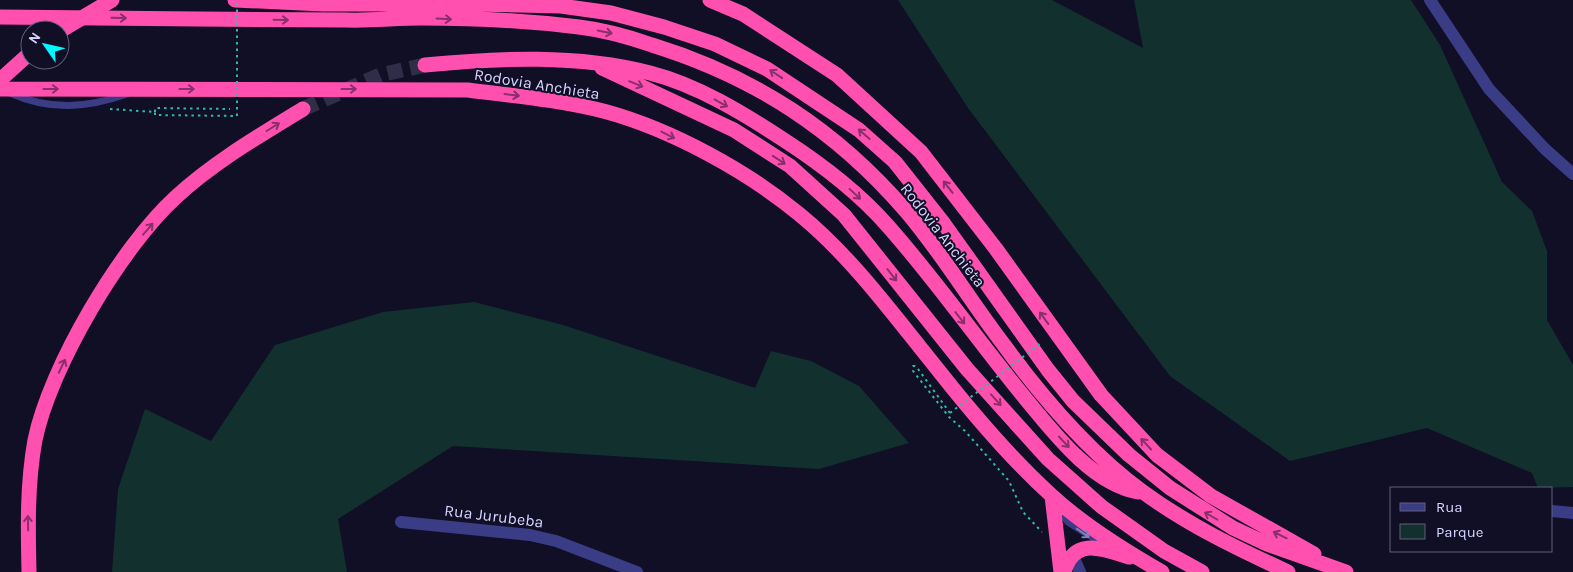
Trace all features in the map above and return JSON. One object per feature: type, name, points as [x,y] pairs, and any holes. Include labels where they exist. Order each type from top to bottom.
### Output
[{"type":"highway","points":[[70,25],[112,0]]},
{"type":"highway","name":"Rodovia Anchieta","points":[[236,0],[323,4],[468,2],[561,6],[611,13],[715,44],[767,68],[859,130],[895,162],[944,224],[1048,370],[1073,401],[1129,455],[1170,488],[1233,528],[1267,544],[1341,570]]},
{"type":"highway","points":[[323,4],[341,0]]},
{"type":"highway","points":[[710,0],[743,14],[837,75],[921,152],[996,249],[1101,395],[1157,455],[1210,496],[1259,525],[1304,547],[1341,570]]},
{"type":"highway","name":"Rodovia Anchieta","points":[[0,17],[352,20],[422,18],[523,23],[581,27],[629,37],[688,56],[741,80],[799,113],[845,149],[907,213],[1004,346],[1032,380],[1091,446],[1143,492],[1227,544],[1288,572]]},
{"type":"highway","points":[[425,65],[518,59],[592,62],[650,73],[681,83],[764,127],[811,158],[850,189],[886,224],[1003,372],[1078,457],[1110,482],[1143,492]]},
{"type":"highway","points":[[592,62],[624,80],[694,110],[734,130],[790,166],[844,215],[968,369],[1048,459],[1102,506],[1164,551],[1202,572]]},
{"type":"highway","points":[[1,86],[20,64]]},
{"type":"highway","name":"Rodovia Anchieta","points":[[1,86],[138,90],[468,90],[543,99],[607,112],[654,128],[757,184],[800,215],[839,252],[877,295],[940,373],[1016,460],[1052,496],[1140,560],[1162,572]]},
{"type":"highway","points":[[29,572],[28,498],[35,439],[59,372],[88,314],[132,247],[175,198],[227,155],[303,108]]},
{"type":"highway","points":[[1052,496],[1063,572]]},
{"type":"highway","points":[[1063,572],[1073,556],[1080,550],[1095,547],[1140,560]]},
{"type":"street","points":[[1430,0],[1489,89],[1545,149],[1573,174]]},
{"type":"street","points":[[1553,510],[1573,512]]},
{"type":"street","name":"Rua Jurubeba","points":[[401,522],[530,535],[556,541],[637,572]]},
{"type":"street","points":[[1073,556],[1080,572]]},
{"type":"path","points":[[155,112],[154,115],[237,116],[236,0]]},
{"type":"path","points":[[106,108],[118,112],[155,112]]},
{"type":"path","points":[[155,112],[155,108],[230,109]]},
{"type":"path","points":[[1041,343],[950,413],[915,366],[913,366],[913,371],[949,417],[965,431],[1008,481],[1023,512],[1059,548]]},
{"type":"green space","points":[[898,0],[1052,0],[1143,48],[1134,0],[1411,0],[1440,45],[1502,182],[1532,211],[1547,251],[1547,320],[1573,365],[1573,487],[1538,487],[1532,473],[1427,428],[1290,461],[1170,376],[968,108]]},
{"type":"green space","points":[[474,302],[563,325],[755,388],[771,351],[811,361],[859,386],[909,443],[819,469],[453,446],[338,519],[347,572],[112,572],[118,489],[145,409],[211,441],[275,345],[383,312]]},
{"type":"tunnel","points":[[303,109],[380,75],[425,65]]}]
